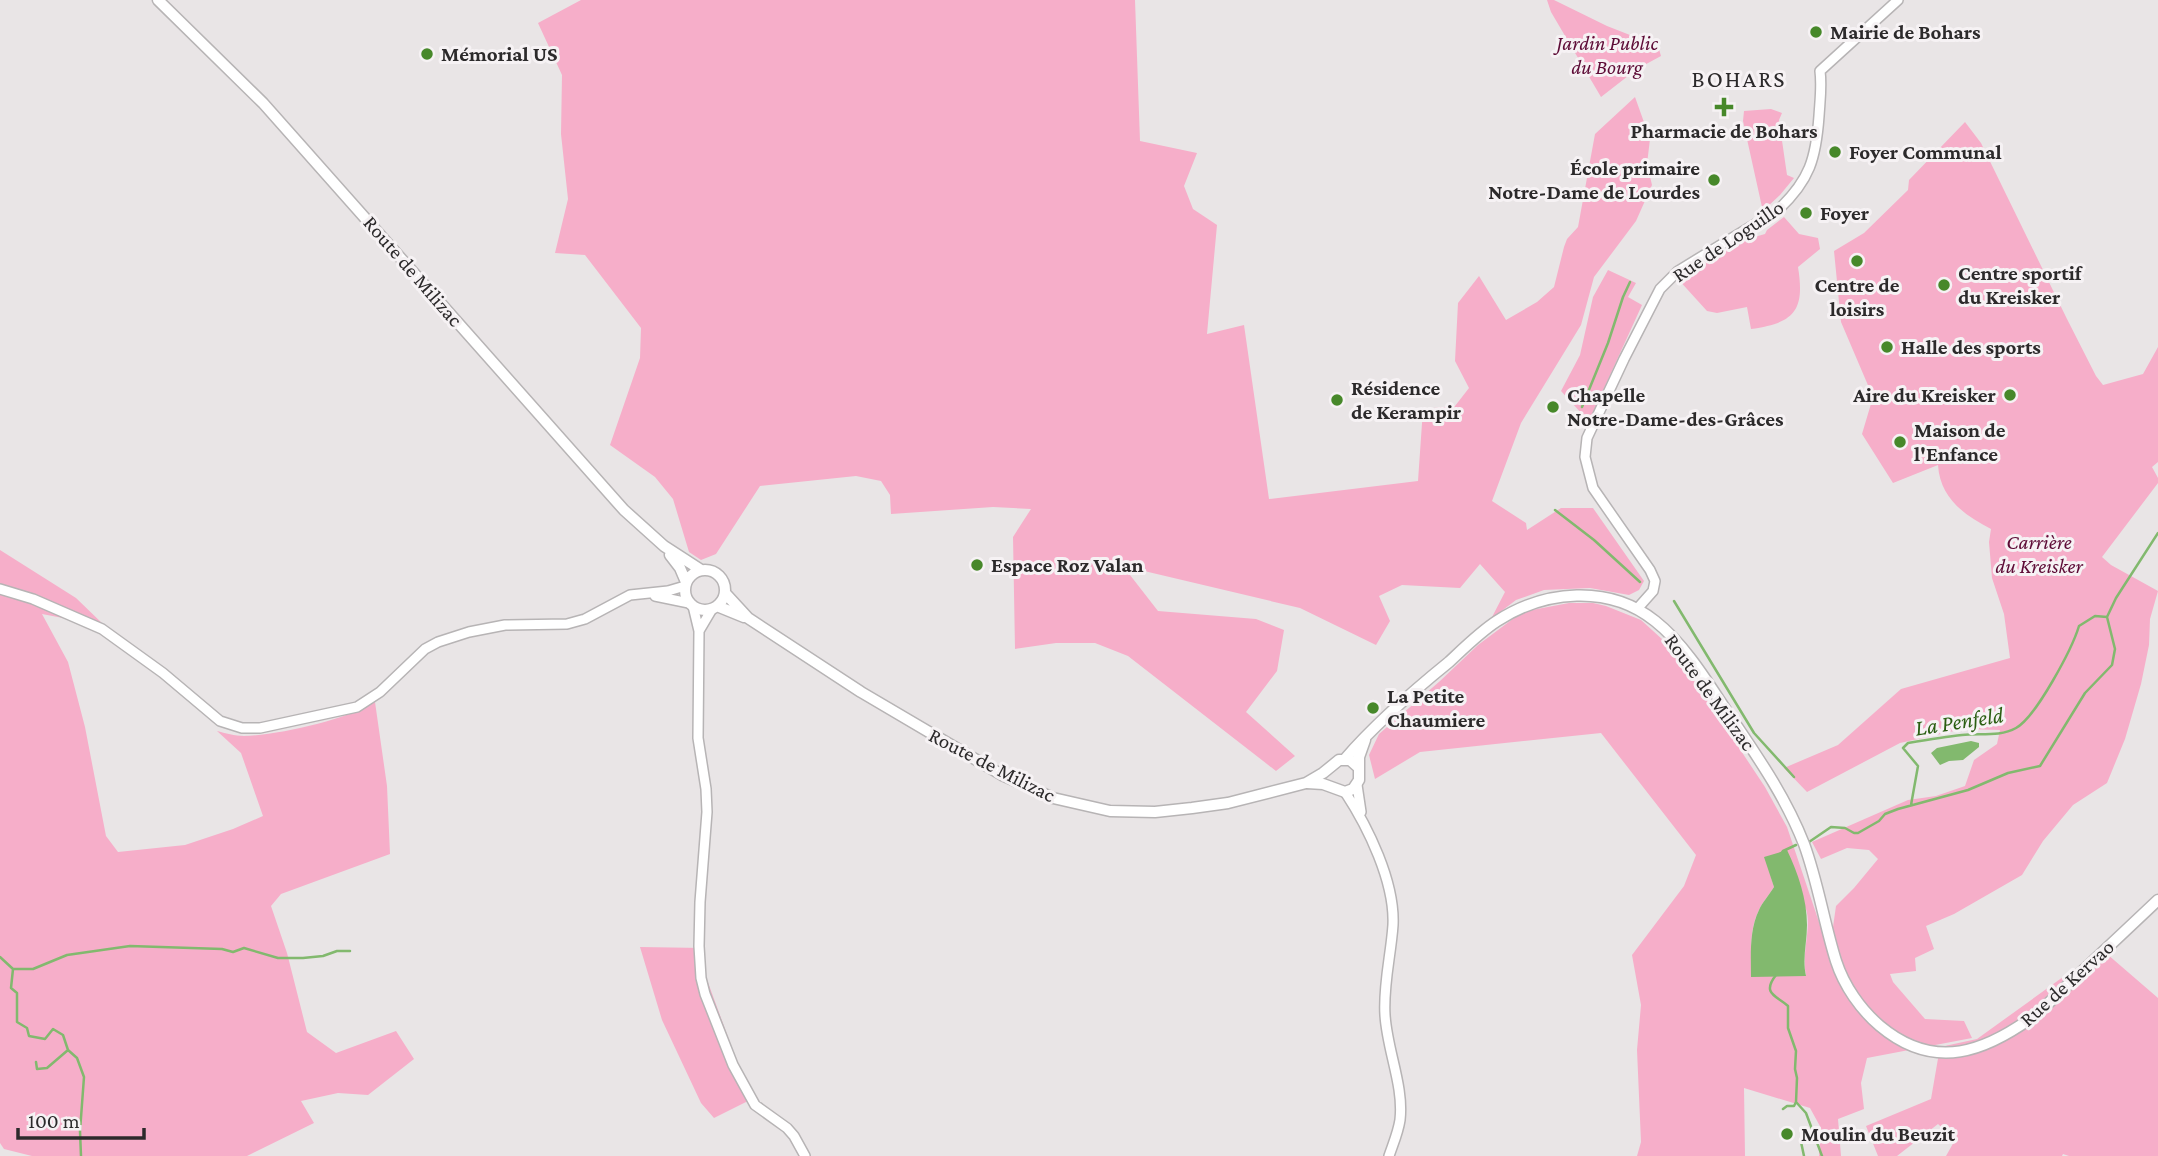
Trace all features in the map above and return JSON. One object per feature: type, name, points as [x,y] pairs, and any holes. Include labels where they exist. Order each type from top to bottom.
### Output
[{"type":"main road","name":"Route de Milizac","points":[[158,0],[262,103],[624,510],[664,546],[701,570]]},
{"type":"main road","name":"Route de Milizac","points":[[664,546],[680,568],[685,584]]},
{"type":"main road","points":[[701,570],[717,574],[723,582],[721,602],[714,608],[700,609],[691,605],[685,595],[685,584],[691,575],[701,570]]},
{"type":"main road","name":"Route de Milizac","points":[[724,593],[748,618],[913,724],[1002,775],[1053,798],[1110,811],[1155,812],[1228,803],[1306,783],[1332,787]]},
{"type":"main road","name":"Route de Milizac","points":[[1345,759],[1367,733],[1496,621],[1526,605],[1547,598],[1576,594],[1601,596],[1637,609],[1671,635],[1718,697],[1781,792],[1804,844]]},
{"type":"main road","name":"Route de Milizac","points":[[714,608],[748,618]]},
{"type":"main road","points":[[1359,768],[1350,760],[1339,760],[1330,767],[1328,778],[1332,787],[1345,792],[1357,785],[1360,774],[1359,757],[1367,733]]},
{"type":"main road","name":"Route de Milizac","points":[[1306,783],[1330,767]]},
{"type":"main road","name":"Rue de Kervao","points":[[1804,844],[1836,963],[1848,987],[1869,1017],[1906,1045],[1921,1050],[1947,1053],[1971,1049],[1993,1041],[2020,1026],[2038,1013],[2158,900]]},
{"type":"street","name":"Rue de Loguillo","points":[[1637,609],[1653,591],[1656,581],[1593,488],[1585,457],[1587,438],[1660,289],[1678,271],[1778,210],[1788,200],[1810,169],[1817,144],[1822,87],[1820,71],[1898,0]]},
{"type":"street","points":[[0,589],[33,599],[102,629],[163,673],[220,721],[242,729],[260,728],[358,707],[380,692],[425,649],[438,642],[505,625],[568,624],[585,619],[630,595],[668,591],[685,584]]},
{"type":"street","points":[[643,594],[691,605],[699,631],[698,737],[707,811],[699,946],[705,995],[733,1065],[755,1105],[787,1128],[805,1156]]},
{"type":"street","points":[[699,631],[714,608]]},
{"type":"street","points":[[1357,785],[1361,817]]},
{"type":"street","points":[[1345,792],[1361,817],[1385,877],[1393,915],[1384,1008],[1400,1118],[1389,1156]]},
{"type":"green space","points":[[581,0],[1135,0],[1140,141],[1197,153],[1184,186],[1193,209],[1217,225],[1207,334],[1244,325],[1269,499],[1418,481],[1423,409],[1455,406],[1469,388],[1455,361],[1458,303],[1479,276],[1506,320],[1537,302],[1554,287],[1567,239],[1578,227],[1595,134],[1635,97],[1650,139],[1647,164],[1652,185],[1636,221],[1594,277],[1581,325],[1521,423],[1492,501],[1526,523],[1527,530],[1561,508],[1593,508],[1644,581],[1639,590],[1629,595],[1590,588],[1544,590],[1516,600],[1491,619],[1505,592],[1480,564],[1460,588],[1402,585],[1379,596],[1390,621],[1376,645],[1300,608],[1123,566],[1158,611],[1256,619],[1284,630],[1277,671],[1246,712],[1295,756],[1276,771],[1128,656],[1095,643],[1056,643],[1015,649],[1013,537],[1031,509],[993,507],[891,514],[890,495],[881,481],[856,476],[760,486],[716,554],[701,560],[689,552],[673,499],[655,477],[610,445],[640,358],[641,328],[585,255],[555,253],[568,199],[561,134],[562,75],[538,23]]},
{"type":"green space","name":"Jardin Public du Bourg","points":[[1547,0],[1554,0],[1607,26],[1658,46],[1661,56],[1637,69],[1601,97],[1551,12]]},
{"type":"green space","points":[[1771,109],[1782,113],[1779,120],[1787,175],[1794,178],[1766,208],[1762,207],[1743,121],[1744,111]]},
{"type":"green space","name":"Carrière du Kreisker","points":[[1965,122],[1981,143],[2067,319],[2103,385],[2143,374],[2158,347],[2158,462],[2152,467],[2158,483],[2102,557],[2111,565],[2158,591],[2150,619],[2149,645],[2141,684],[2125,739],[2107,783],[2073,805],[2043,841],[2022,875],[1954,914],[1926,926],[1934,949],[1915,958],[1916,971],[1890,974],[1893,982],[1925,1019],[1964,1021],[1972,1038],[1867,1058],[1861,1083],[1864,1109],[1838,1119],[1841,1156],[1819,1156],[1821,1128],[1810,1108],[1744,1088],[1745,1156],[1637,1156],[1641,1142],[1637,1050],[1641,1005],[1632,955],[1684,886],[1696,855],[1601,733],[1420,752],[1375,779],[1369,755],[1379,734],[1478,645],[1522,612],[1569,603],[1606,606],[1641,620],[1674,650],[1765,787],[1787,827],[1822,931],[1833,927],[1836,906],[1878,859],[1869,850],[1847,848],[1821,859],[1812,842],[1908,800],[1936,796],[1965,786],[1974,760],[1997,744],[2000,730],[1963,729],[1900,743],[1807,792],[1784,768],[1838,745],[1901,689],[2010,658],[2004,614],[1992,578],[1989,542],[1991,529],[1955,504],[1943,487],[1938,465],[1893,483],[1862,434],[1873,397],[1841,322],[1834,251],[1864,233],[1908,190],[1909,180]],"holes":[[[1765,857],[1806,909],[1806,975],[1752,976],[1751,943],[1756,917],[1774,887]]]},
{"type":"green space","points":[[1784,217],[1799,234],[1818,238],[1820,249],[1798,267],[1798,304],[1787,318],[1778,323],[1751,329],[1747,307],[1717,313],[1707,311],[1677,278],[1750,233],[1758,236],[1765,234]]},
{"type":"green space","points":[[1608,270],[1636,283],[1628,297],[1642,305],[1590,419],[1561,391],[1580,355],[1593,297]]},
{"type":"green space","points":[[0,550],[76,598],[105,626],[42,614],[68,662],[85,727],[106,836],[118,852],[185,845],[263,816],[241,753],[217,731],[244,736],[293,730],[347,715],[375,702],[387,786],[390,854],[281,894],[271,906],[287,953],[307,1032],[336,1053],[396,1031],[414,1059],[368,1095],[338,1093],[301,1101],[314,1123],[247,1156],[32,1156],[4,1149],[0,1143]]},
{"type":"green space","points":[[640,947],[704,948],[706,977],[736,1059],[756,1097],[714,1118],[701,1103],[662,1020]]},
{"type":"green space","points":[[2107,954],[2158,998],[2158,1156],[1946,1156],[1955,1140],[1938,1124],[1897,1156],[1878,1156],[1866,1126],[1931,1099],[1940,1047],[1977,1039],[2063,977]]},
{"type":"shaded area","points":[[1971,741],[1979,743],[1979,747],[1963,760],[1940,765],[1931,753],[1937,748]]},
{"type":"shaded area","points":[[1787,850],[1804,896],[1807,925],[1804,963],[1806,976],[1751,977],[1751,943],[1756,918],[1774,887],[1764,857]]},
{"type":"waterway","points":[[1582,407],[1630,282]]},
{"type":"waterway","points":[[1555,510],[1594,540],[1640,582]]},
{"type":"waterway","name":"La Penfeld","points":[[1809,842],[1831,827],[1858,833],[1879,821],[1885,814],[1898,809],[1968,790],[2008,773],[2040,766],[2085,693],[2112,665],[2115,649],[2107,617],[2116,598],[2158,533]]},
{"type":"waterway","points":[[1674,601],[1754,733],[1794,777]]},
{"type":"waterway","name":"La Penfeld","points":[[1911,805],[1918,766],[1903,748],[1908,743],[1962,735],[1997,734],[2016,728],[2043,697],[2079,626],[2095,616],[2107,617]]},
{"type":"waterway","name":"La Penfeld","points":[[1781,854],[1796,845]]},
{"type":"waterway","points":[[13,969],[33,969],[67,955],[130,946],[222,949],[233,952],[244,948],[278,958],[303,958],[350,951]]},
{"type":"waterway","points":[[0,957],[13,969]]},
{"type":"waterway","points":[[13,969],[11,988],[17,993],[17,1022],[27,1028],[29,1036],[45,1039],[53,1029],[63,1035],[68,1050],[77,1058],[84,1077],[81,1156]]},
{"type":"waterway","name":"La Penfeld","points":[[1776,975],[1770,991],[1788,1006],[1788,1028],[1796,1051],[1796,1102],[1806,1113],[1822,1156]]},
{"type":"waterway","points":[[36,1062],[37,1069],[47,1068],[68,1050]]},
{"type":"waterway","name":"La Penfeld","points":[[1783,1109],[1794,1106],[1796,1102]]},
{"type":"waterway","name":"La Penfeld","points":[[1801,1142],[1804,1156]]},
{"type":"place","name":"Mairie de Bohars","points":[[1816,32]]},
{"type":"place","name":"Mémorial US","points":[[427,54]]},
{"type":"place","name":"Pharmacie de Bohars","points":[[1724,107]]},
{"type":"place","name":"Foyer Communal","points":[[1835,152]]},
{"type":"place","name":"École primaire Notre-Dame de Lourdes","points":[[1714,180]]},
{"type":"place","name":"Foyer","points":[[1806,213]]},
{"type":"place","name":"Centre de loisirs","points":[[1857,261]]},
{"type":"place","name":"Centre sportif du Kreisker","points":[[1944,285]]},
{"type":"place","name":"Halle des sports","points":[[1887,347]]},
{"type":"place","name":"Aire du Kreisker","points":[[2010,395]]},
{"type":"place","name":"Résidence de Kerampir","points":[[1337,400]]},
{"type":"place","name":"Chapelle Notre-Dame-des-Grâces","points":[[1553,407]]},
{"type":"place","name":"Maison de l'Enfance","points":[[1900,442]]},
{"type":"place","name":"Espace Roz Valan","points":[[977,565]]},
{"type":"place","name":"La Petite Chaumiere","points":[[1373,708]]},
{"type":"place","name":"Moulin du Beuzit","points":[[1787,1134]]},
{"type":"district","name":"BOHARS","points":[[1739,79]]}]
